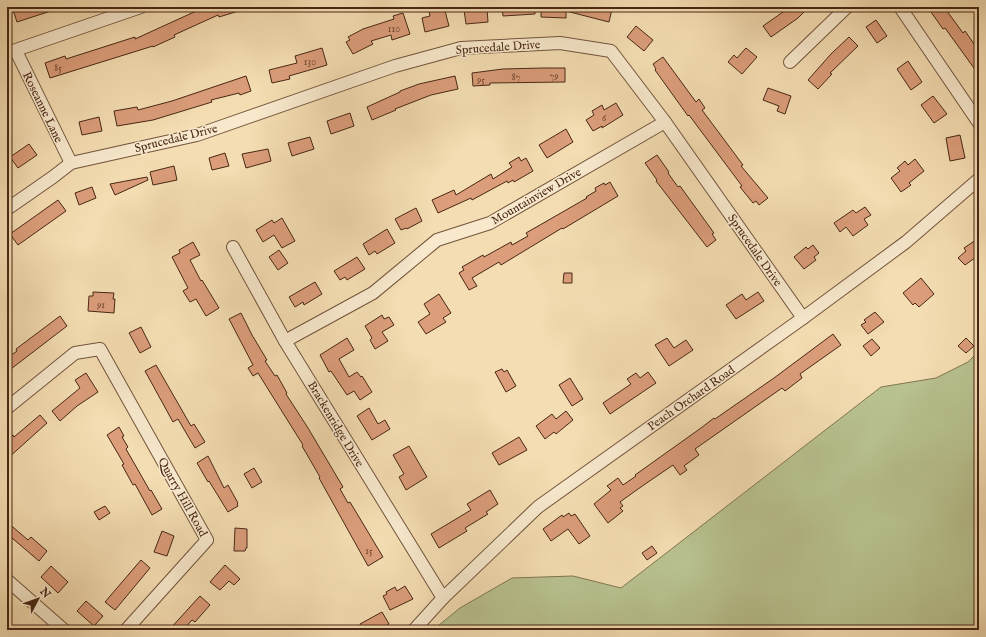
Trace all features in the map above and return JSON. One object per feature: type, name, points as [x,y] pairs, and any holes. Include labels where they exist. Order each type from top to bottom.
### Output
[{"type":"street","points":[[11,52],[141,7]]},
{"type":"street","points":[[790,62],[847,7]]},
{"type":"street","points":[[900,7],[979,123]]},
{"type":"street","name":"Sprucedale Drive","points":[[71,163],[197,135],[395,66],[461,48],[560,43],[611,51],[665,122],[803,318]]},
{"type":"street","name":"Roseanne Lane","points":[[11,52],[71,163]]},
{"type":"street","name":"Mountainview Drive","points":[[285,341],[373,293],[438,240],[490,223],[665,122]]},
{"type":"street","points":[[7,209],[71,163]]},
{"type":"street","name":"Peach Orchard Road","points":[[414,630],[443,598],[538,507],[803,318],[916,234],[979,178]]},
{"type":"street","name":"Brackenridge Drive","points":[[233,247],[285,341],[443,598]]},
{"type":"street","name":"Quarry Hill Road","points":[[7,408],[75,353],[100,349],[207,540],[126,630]]},
{"type":"street","points":[[7,580],[64,630]]},
{"type":"green space","points":[[979,351],[979,630],[433,630],[460,608],[512,578],[573,576],[621,588],[881,387],[936,378],[968,362]]},
{"type":"building","points":[[12,7],[57,7],[57,9],[17,22]]},
{"type":"building","points":[[205,7],[244,7],[245,9],[219,17],[218,15],[174,35],[175,37],[153,47],[50,78],[45,63],[65,56],[66,59],[135,37],[135,39]]},
{"type":"building","points":[[444,7],[449,26],[425,32],[422,18],[430,16],[429,11]]},
{"type":"building","points":[[502,7],[535,7],[535,14],[503,16]]},
{"type":"building","points":[[541,7],[606,7],[612,9],[609,22],[566,11],[566,18],[541,17]]},
{"type":"building","points":[[790,7],[809,7],[798,18],[771,37],[763,26]]},
{"type":"building","points":[[939,7],[944,7],[963,33],[965,31],[979,51],[979,75],[945,28],[943,29],[931,12]]},
{"type":"building","points":[[487,8],[488,22],[466,24],[464,10]]},
{"type":"building","points":[[403,13],[410,34],[392,40],[391,35],[371,41],[373,44],[353,54],[346,42],[350,40],[348,37],[363,29],[394,19],[393,16]]},
{"type":"building","points":[[876,20],[887,36],[877,43],[866,27]]},
{"type":"building","points":[[636,26],[653,40],[644,51],[627,37]]},
{"type":"building","points":[[849,37],[858,46],[830,73],[832,74],[818,89],[808,80],[831,54]]},
{"type":"building","points":[[322,48],[327,65],[289,76],[290,79],[272,83],[269,70],[297,63],[295,56]]},
{"type":"building","points":[[746,48],[757,57],[742,74],[728,62],[734,55],[737,58]]},
{"type":"building","points":[[663,57],[696,102],[699,99],[705,108],[702,110],[743,165],[741,166],[768,198],[759,205],[756,201],[753,203],[740,187],[742,186],[655,70],[656,69],[653,64]]},
{"type":"building","points":[[908,61],[922,82],[911,90],[897,69]]},
{"type":"building","points":[[565,68],[565,82],[490,83],[490,85],[473,86],[472,73],[503,69]]},
{"type":"building","points":[[246,76],[251,91],[240,95],[239,93],[211,100],[212,102],[153,120],[117,126],[114,111],[137,107],[138,110],[172,101]]},
{"type":"building","points":[[455,76],[458,89],[431,95],[372,120],[367,107],[400,91],[419,84]]},
{"type":"building","points":[[768,88],[791,96],[785,114],[777,111],[779,106],[763,100]]},
{"type":"building","points":[[933,96],[947,114],[934,123],[921,105]]},
{"type":"building","points":[[616,103],[623,115],[602,128],[602,126],[593,131],[586,120],[594,115],[592,111],[602,105],[604,110]]},
{"type":"building","points":[[350,113],[354,126],[331,134],[327,121]]},
{"type":"building","points":[[99,117],[102,131],[82,135],[79,122]]},
{"type":"building","points":[[566,129],[573,142],[547,158],[539,145]]},
{"type":"building","points":[[960,135],[965,158],[950,161],[946,138]]},
{"type":"building","points":[[310,137],[314,149],[292,156],[288,143]]},
{"type":"building","points":[[29,144],[37,155],[18,168],[10,157]]},
{"type":"building","points":[[268,149],[271,161],[246,168],[242,154]]},
{"type":"building","points":[[225,153],[229,166],[212,170],[209,158]]},
{"type":"building","points":[[657,155],[678,187],[680,186],[714,233],[712,234],[716,240],[707,247],[656,181],[657,180],[645,163]]},
{"type":"building","points":[[519,157],[521,161],[526,158],[533,171],[514,182],[513,180],[508,183],[507,181],[472,200],[471,198],[438,213],[432,200],[454,190],[456,195],[491,174],[493,179],[512,167],[509,163]]},
{"type":"building","points":[[915,159],[924,171],[909,183],[911,185],[901,192],[891,178],[900,171],[897,168],[905,161],[908,165]]},
{"type":"building","points":[[174,166],[177,180],[153,185],[150,172]]},
{"type":"building","points":[[147,177],[148,180],[115,195],[110,184]]},
{"type":"building","points":[[610,182],[618,196],[501,265],[499,262],[472,278],[477,286],[469,290],[459,273],[464,270],[462,267],[483,255],[484,257],[511,242],[512,245],[528,236],[526,233],[587,198],[586,197],[596,191],[595,188],[604,183],[605,185]]},
{"type":"building","points":[[92,187],[96,198],[79,205],[75,193]]},
{"type":"building","points":[[58,200],[66,211],[18,245],[10,234]]},
{"type":"building","points":[[865,207],[871,215],[864,219],[868,225],[853,236],[846,227],[840,232],[834,223],[853,210],[856,213]]},
{"type":"building","points":[[416,208],[422,221],[407,229],[401,230],[395,219]]},
{"type":"building","points":[[282,218],[295,241],[282,248],[274,235],[263,242],[256,230],[272,220],[274,223]]},
{"type":"building","points":[[387,229],[395,243],[377,254],[375,251],[369,255],[363,244]]},
{"type":"building","points":[[979,238],[979,255],[965,265],[958,258],[966,251],[964,248]]},
{"type":"building","points":[[193,242],[200,255],[190,260],[201,281],[202,280],[219,308],[206,316],[196,299],[190,302],[183,291],[188,288],[172,257],[180,253],[179,250]]},
{"type":"building","points":[[813,245],[819,253],[814,257],[816,260],[804,269],[794,257],[806,247],[808,249]]},
{"type":"building","points":[[279,250],[288,263],[278,270],[269,257]]},
{"type":"building","points":[[357,257],[365,269],[347,280],[345,277],[340,280],[334,271]]},
{"type":"building","points":[[564,273],[572,273],[572,283],[563,283]]},
{"type":"building","points":[[921,278],[934,294],[919,307],[915,303],[913,305],[903,293]]},
{"type":"building","points":[[315,282],[322,294],[304,305],[303,302],[295,307],[289,297]]},
{"type":"building","points":[[93,292],[114,293],[114,313],[88,311],[89,296],[93,296]]},
{"type":"building","points":[[758,292],[764,301],[736,319],[726,305],[742,294],[746,300]]},
{"type":"building","points":[[439,294],[451,313],[443,318],[446,322],[426,334],[418,322],[430,314],[424,304]]},
{"type":"building","points":[[875,312],[884,322],[868,334],[861,325],[866,322],[864,320]]},
{"type":"building","points":[[241,313],[267,360],[265,361],[275,376],[277,375],[287,393],[286,394],[343,487],[340,489],[348,503],[350,502],[383,557],[368,566],[319,478],[320,477],[302,446],[303,445],[258,373],[253,376],[248,368],[253,365],[229,319]]},
{"type":"building","points":[[382,315],[384,319],[389,317],[394,325],[382,332],[388,341],[375,349],[370,340],[372,338],[365,326]]},
{"type":"building","points":[[60,316],[67,326],[7,372],[7,358],[17,351],[16,349]]},
{"type":"building","points":[[141,327],[151,347],[140,353],[129,333]]},
{"type":"building","points":[[833,334],[841,345],[800,374],[802,378],[785,391],[782,388],[695,449],[699,455],[684,466],[687,470],[680,475],[673,465],[620,502],[623,506],[620,508],[623,511],[608,523],[594,504],[611,490],[607,486],[618,478],[623,485],[714,418],[715,419],[774,378]]},
{"type":"building","points":[[347,338],[354,350],[339,359],[349,377],[357,372],[361,377],[362,376],[372,392],[360,400],[354,391],[347,395],[331,371],[329,372],[320,355]]},
{"type":"building","points":[[667,338],[674,348],[686,340],[693,350],[669,366],[655,345]]},
{"type":"building","points":[[966,338],[974,346],[966,353],[958,346]]},
{"type":"building","points":[[872,339],[880,348],[871,356],[863,346]]},
{"type":"building","points":[[156,365],[191,426],[194,424],[205,442],[195,448],[178,419],[173,422],[145,371]]},
{"type":"building","points":[[502,369],[504,372],[507,370],[516,386],[506,392],[495,372]]},
{"type":"building","points":[[648,372],[656,383],[610,414],[603,403],[631,384],[627,379],[636,373],[640,378]]},
{"type":"building","points":[[86,373],[98,392],[77,406],[60,421],[52,411],[80,388],[75,380]]},
{"type":"building","points":[[570,378],[583,399],[572,406],[559,385]]},
{"type":"building","points":[[369,408],[378,424],[385,420],[390,429],[372,440],[357,416]]},
{"type":"building","points":[[566,411],[573,420],[556,434],[554,432],[545,439],[536,426],[552,414],[556,419]]},
{"type":"building","points":[[40,415],[47,423],[7,459],[7,441]]},
{"type":"building","points":[[119,427],[124,436],[122,437],[128,447],[126,449],[162,509],[152,515],[135,484],[133,485],[122,465],[124,464],[107,435]]},
{"type":"building","points":[[519,437],[527,450],[499,465],[492,453]]},
{"type":"building","points":[[409,446],[427,477],[406,490],[399,477],[404,474],[393,455]]},
{"type":"building","points":[[208,456],[224,488],[228,485],[238,503],[238,506],[228,512],[197,463]]},
{"type":"building","points":[[254,468],[262,482],[252,488],[244,474]]},
{"type":"building","points":[[490,490],[498,504],[486,512],[488,514],[465,528],[467,531],[439,548],[431,534],[471,510],[467,504]]},
{"type":"building","points":[[105,506],[110,513],[99,520],[94,512]]},
{"type":"building","points":[[569,513],[571,516],[575,514],[590,536],[579,544],[568,529],[551,541],[543,529],[562,515],[563,517]]},
{"type":"building","points":[[7,522],[28,540],[31,537],[47,551],[39,561],[12,538],[7,543]]},
{"type":"building","points":[[235,528],[247,529],[247,548],[245,551],[234,551]]},
{"type":"building","points":[[162,531],[174,536],[167,556],[154,552]]},
{"type":"building","points":[[652,546],[657,553],[647,560],[642,553]]},
{"type":"building","points":[[141,560],[150,568],[115,610],[105,602]]},
{"type":"building","points":[[225,565],[240,579],[234,585],[229,581],[220,590],[210,582]]},
{"type":"building","points":[[51,566],[68,582],[58,593],[41,577]]},
{"type":"building","points":[[405,586],[413,599],[390,610],[383,596],[387,594],[386,592],[395,587],[397,591]]},
{"type":"building","points":[[200,596],[210,605],[195,622],[192,620],[183,630],[169,630]]},
{"type":"building","points":[[86,601],[103,616],[94,626],[77,611]]},
{"type":"building","points":[[382,612],[389,624],[379,630],[363,630],[360,624]]}]
